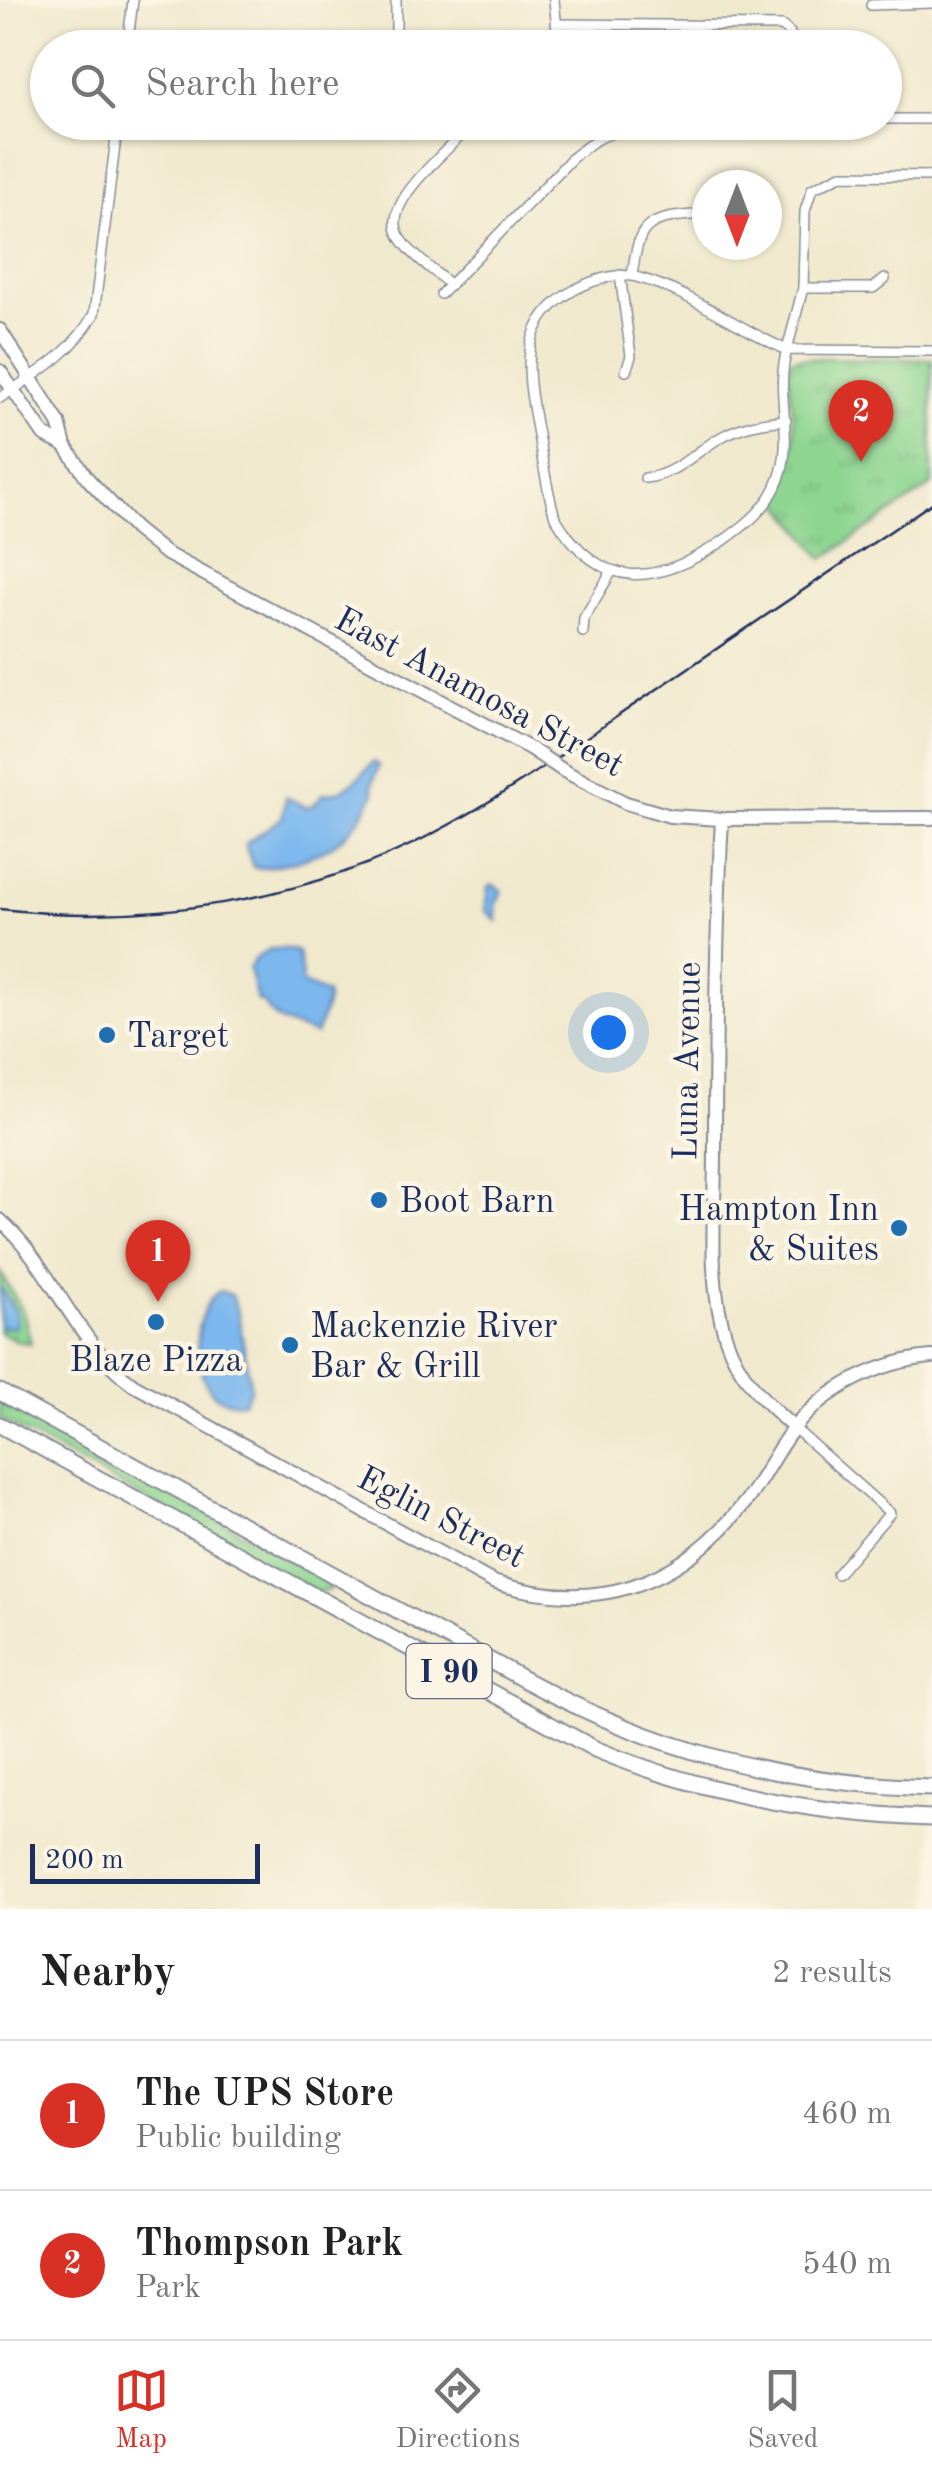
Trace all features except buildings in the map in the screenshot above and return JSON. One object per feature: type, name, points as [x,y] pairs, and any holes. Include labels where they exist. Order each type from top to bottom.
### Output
[{"type":"highway","name":"I 90","points":[[0,1392],[525,1680],[612,1723],[688,1752],[750,1768],[830,1782],[932,1787]]},
{"type":"highway","name":"I 90","points":[[0,1424],[534,1718],[615,1757],[692,1783],[786,1804],[866,1815],[932,1818]]},
{"type":"street","points":[[129,30],[133,0]]},
{"type":"street","points":[[395,30],[396,0]]},
{"type":"street","points":[[554,0],[557,30]]},
{"type":"street","points":[[871,5],[932,4]]},
{"type":"street","points":[[556,24],[788,30]]},
{"type":"street","points":[[902,118],[932,119]]},
{"type":"street","points":[[6,393],[60,358],[81,338],[94,314],[116,140]]},
{"type":"street","points":[[450,285],[400,239],[395,215],[404,196],[456,140]]},
{"type":"street","points":[[442,294],[563,167],[596,140]]},
{"type":"street","points":[[932,176],[841,175],[812,189],[805,211],[803,288],[787,350],[782,378],[785,461],[772,495],[761,510],[736,532],[676,570],[636,576],[612,571],[567,536],[556,517],[527,360],[536,328],[554,304],[588,282],[632,275],[663,286],[787,350],[932,351]]},
{"type":"street","points":[[632,275],[637,239],[644,228],[668,217],[692,215]]},
{"type":"street","points":[[620,275],[631,356],[626,371]]},
{"type":"street","points":[[803,288],[873,288],[885,279]]},
{"type":"street","name":"East Anamosa Street","points":[[0,330],[59,423],[65,446],[113,508],[165,553],[626,804],[670,816],[722,819],[932,818]]},
{"type":"street","name":"East Anamosa Street","points":[[0,370],[6,393],[44,435],[65,446]]},
{"type":"street","points":[[645,478],[661,477],[738,429],[757,422],[786,420]]},
{"type":"street","points":[[583,632],[584,618],[612,571]]},
{"type":"street","name":"Luna Avenue","points":[[722,819],[715,1001],[718,1310],[729,1346],[746,1378],[769,1406],[890,1513],[837,1574]]},
{"type":"street","name":"Eglin Street","points":[[0,1220],[36,1260],[84,1338],[104,1361],[134,1385],[492,1582],[533,1594],[582,1597],[618,1592],[690,1558],[744,1504],[794,1428],[830,1395],[864,1375],[932,1357]]},
{"type":"green space","points":[[932,359],[932,485],[823,559],[778,499],[793,446],[788,369],[789,361]]},
{"type":"green space","points":[[0,1272],[23,1311],[31,1343],[0,1333]]},
{"type":"green space","points":[[0,1400],[326,1579],[330,1590],[317,1593],[0,1419]]},
{"type":"water","points":[[374,762],[379,766],[372,784],[374,794],[358,821],[338,841],[300,860],[253,867],[245,844],[282,818],[286,797],[306,807],[314,805],[323,794],[352,784]]},
{"type":"water","points":[[492,884],[502,891],[496,904],[497,921],[485,910],[488,887]]},
{"type":"water","points":[[270,949],[298,952],[303,984],[326,994],[316,1035],[279,1020],[263,1002],[257,1001],[249,968]]},
{"type":"water","points":[[0,1287],[16,1313],[16,1327],[0,1327]]},
{"type":"water","points":[[221,1291],[231,1295],[238,1313],[251,1388],[244,1402],[224,1400],[210,1389],[202,1373],[198,1353],[203,1314]]},
{"type":"railway","points":[[0,909],[111,914],[223,903],[278,892],[384,857],[515,786],[932,503]]},
{"type":"place","name":"Thompson Park","points":[[861,462]]},
{"type":"place","name":"Target","points":[[107,1035]]},
{"type":"place","name":"Boot Barn","points":[[379,1200]]},
{"type":"place","name":"Hampton Inn & Suites","points":[[899,1228]]},
{"type":"place","name":"The UPS Store","points":[[158,1302]]},
{"type":"place","name":"Blaze Pizza","points":[[156,1322]]},
{"type":"place","name":"Mackenzie River Bar & Grill","points":[[290,1345]]}]
